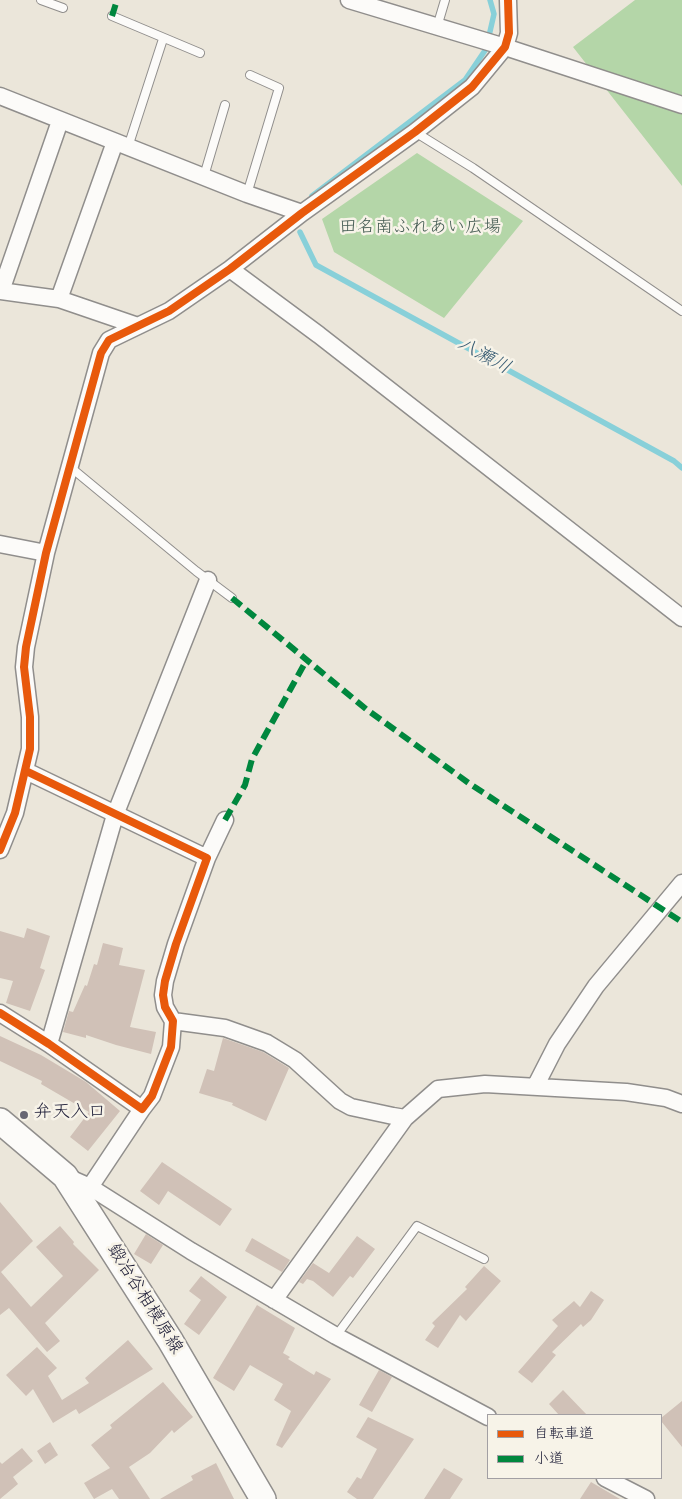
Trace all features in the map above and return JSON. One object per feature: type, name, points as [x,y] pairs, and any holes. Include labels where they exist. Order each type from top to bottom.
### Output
[{"type":"main road","name":"鍛冶谷相模原線","points":[[0,1120],[64,1176],[170,1340],[263,1499]]},
{"type":"street","points":[[1,847],[15,813],[26,771],[30,717],[24,667],[26,647],[46,553],[101,353],[109,340],[135,325],[169,311],[230,269],[302,213],[415,132],[472,87],[502,46],[509,33],[508,0]]},
{"type":"street","points":[[359,2],[502,46],[682,105]]},
{"type":"street","points":[[0,96],[247,194],[302,213]]},
{"type":"street","points":[[60,120],[1,291],[59,299],[135,325]]},
{"type":"street","points":[[59,299],[122,144]]},
{"type":"street","points":[[230,269],[319,335],[682,618]]},
{"type":"street","points":[[0,544],[46,553]]},
{"type":"street","points":[[49,1044],[116,815],[208,580]]},
{"type":"street","points":[[26,771],[208,858]]},
{"type":"street","points":[[90,1187],[152,1096],[171,1047],[173,1021],[164,1007],[165,981],[176,944],[208,858],[225,820]]},
{"type":"street","points":[[536,1085],[557,1044],[596,986],[659,907],[682,883]]},
{"type":"street","points":[[0,1013],[49,1044],[142,1109]]},
{"type":"street","points":[[173,1021],[225,1028],[267,1042],[295,1060],[340,1101],[351,1107],[405,1118]]},
{"type":"street","points":[[274,1300],[405,1118],[438,1089],[485,1084],[536,1085],[626,1092],[666,1098],[682,1104]]},
{"type":"street","points":[[64,1176],[90,1187],[336,1336],[487,1416]]},
{"type":"street","points":[[607,1479],[646,1499]]},
{"type":"lane","points":[[41,0],[64,8]]},
{"type":"lane","points":[[436,27],[445,0]]},
{"type":"lane","points":[[112,16],[200,54]]},
{"type":"lane","points":[[122,144],[163,39]]},
{"type":"lane","points":[[247,194],[279,88],[250,75]]},
{"type":"lane","points":[[204,176],[225,105]]},
{"type":"lane","points":[[415,132],[473,168],[682,311]]},
{"type":"lane","points":[[69,466],[232,598]]},
{"type":"lane","points":[[336,1336],[417,1226],[484,1259]]},
{"type":"green space","points":[[635,0],[682,0],[682,186],[573,47]]},
{"type":"green space","name":"田名南ふれあい広場","points":[[417,153],[523,221],[444,318],[334,252],[322,219]]},
{"type":"building","points":[[27,928],[50,936],[40,968],[45,970],[30,1011],[6,1003],[13,981],[0,978],[0,931],[24,938]]},
{"type":"building","points":[[103,943],[123,948],[119,965],[145,970],[130,1027],[156,1032],[151,1054],[86,1035],[86,1038],[63,1032],[69,1011],[73,1012],[85,985],[87,986],[94,964],[97,965]]},
{"type":"building","points":[[0,1036],[41,1055],[86,1082],[120,1111],[88,1151],[70,1137],[89,1112],[41,1084],[42,1081],[0,1061]]},
{"type":"building","points":[[223,1038],[263,1052],[289,1068],[266,1121],[232,1105],[233,1103],[199,1093],[207,1069],[214,1071]]},
{"type":"building","points":[[162,1162],[232,1209],[220,1226],[168,1191],[159,1205],[140,1191]]},
{"type":"building","points":[[0,1202],[33,1241],[1,1272],[31,1307],[63,1276],[36,1247],[60,1226],[74,1242],[73,1244],[99,1270],[45,1323],[60,1341],[47,1352],[9,1308],[0,1315]]},
{"type":"building","points":[[146,1234],[163,1245],[151,1264],[134,1254]]},
{"type":"building","points":[[357,1236],[375,1249],[353,1278],[350,1276],[333,1297],[313,1281],[307,1279],[303,1284],[299,1282],[313,1263],[329,1273]]},
{"type":"building","points":[[252,1238],[290,1260],[282,1272],[245,1251]]},
{"type":"building","points":[[484,1266],[501,1281],[466,1321],[460,1315],[438,1348],[425,1340],[435,1326],[432,1323],[467,1289],[465,1287]]},
{"type":"building","points":[[201,1276],[227,1297],[199,1335],[184,1324],[201,1300],[189,1291]]},
{"type":"building","points":[[591,1291],[604,1300],[591,1320],[583,1327],[581,1324],[552,1352],[556,1355],[532,1383],[518,1372],[558,1326],[552,1320],[574,1301],[580,1307]]},
{"type":"building","points":[[257,1305],[295,1328],[283,1353],[290,1357],[288,1359],[314,1375],[316,1371],[331,1379],[282,1448],[276,1445],[291,1411],[274,1400],[283,1384],[250,1365],[234,1391],[213,1378]]},
{"type":"building","points":[[128,1340],[153,1369],[79,1414],[76,1409],[53,1423],[33,1389],[26,1396],[6,1375],[37,1347],[57,1368],[48,1376],[62,1400],[89,1383],[85,1378]]},
{"type":"building","points":[[379,1370],[392,1377],[372,1412],[359,1405]]},
{"type":"building","points":[[163,1382],[193,1417],[174,1433],[172,1430],[150,1453],[129,1467],[150,1499],[119,1499],[112,1489],[94,1499],[84,1483],[110,1468],[91,1445],[112,1428],[110,1425]]},
{"type":"building","points":[[563,1390],[586,1414],[558,1414],[549,1404]]},
{"type":"building","points":[[682,1401],[682,1447],[662,1422],[662,1417]]},
{"type":"building","points":[[368,1417],[414,1439],[373,1499],[357,1499],[347,1492],[357,1477],[361,1479],[377,1449],[356,1437]]},
{"type":"building","points":[[50,1442],[58,1455],[45,1464],[37,1451]]},
{"type":"building","points":[[22,1448],[33,1461],[13,1477],[18,1484],[0,1499],[0,1462],[2,1464]]},
{"type":"building","points":[[216,1463],[234,1499],[160,1499],[193,1480],[191,1476]]},
{"type":"building","points":[[444,1468],[463,1479],[450,1499],[424,1499]]},
{"type":"building","points":[[591,1482],[620,1499],[580,1499]]},
{"type":"waterway","name":"八瀬川","points":[[312,196],[465,80],[486,49],[494,14],[490,0]]},
{"type":"waterway","name":"八瀬川","points":[[300,232],[316,265],[674,461],[682,468]]},
{"type":"marked path","points":[[112,16],[117,0]]},
{"type":"marked path","points":[[232,598],[366,709],[470,784],[682,922]]},
{"type":"marked path","points":[[225,820],[245,785],[252,759],[306,661]]},
{"type":"cycle path","points":[[0,850],[15,813],[30,749],[30,717],[24,667],[26,647],[46,553],[101,353],[109,340],[169,311],[230,269],[302,213],[415,132],[472,87],[505,47],[509,33],[508,0]]},
{"type":"cycle path","points":[[0,1013],[49,1044],[142,1109],[152,1096],[171,1047],[173,1021],[165,1007],[163,995],[165,981],[176,944],[207,858],[26,771]]},
{"type":"place","name":"弁天入口","points":[[24,1115]]}]
